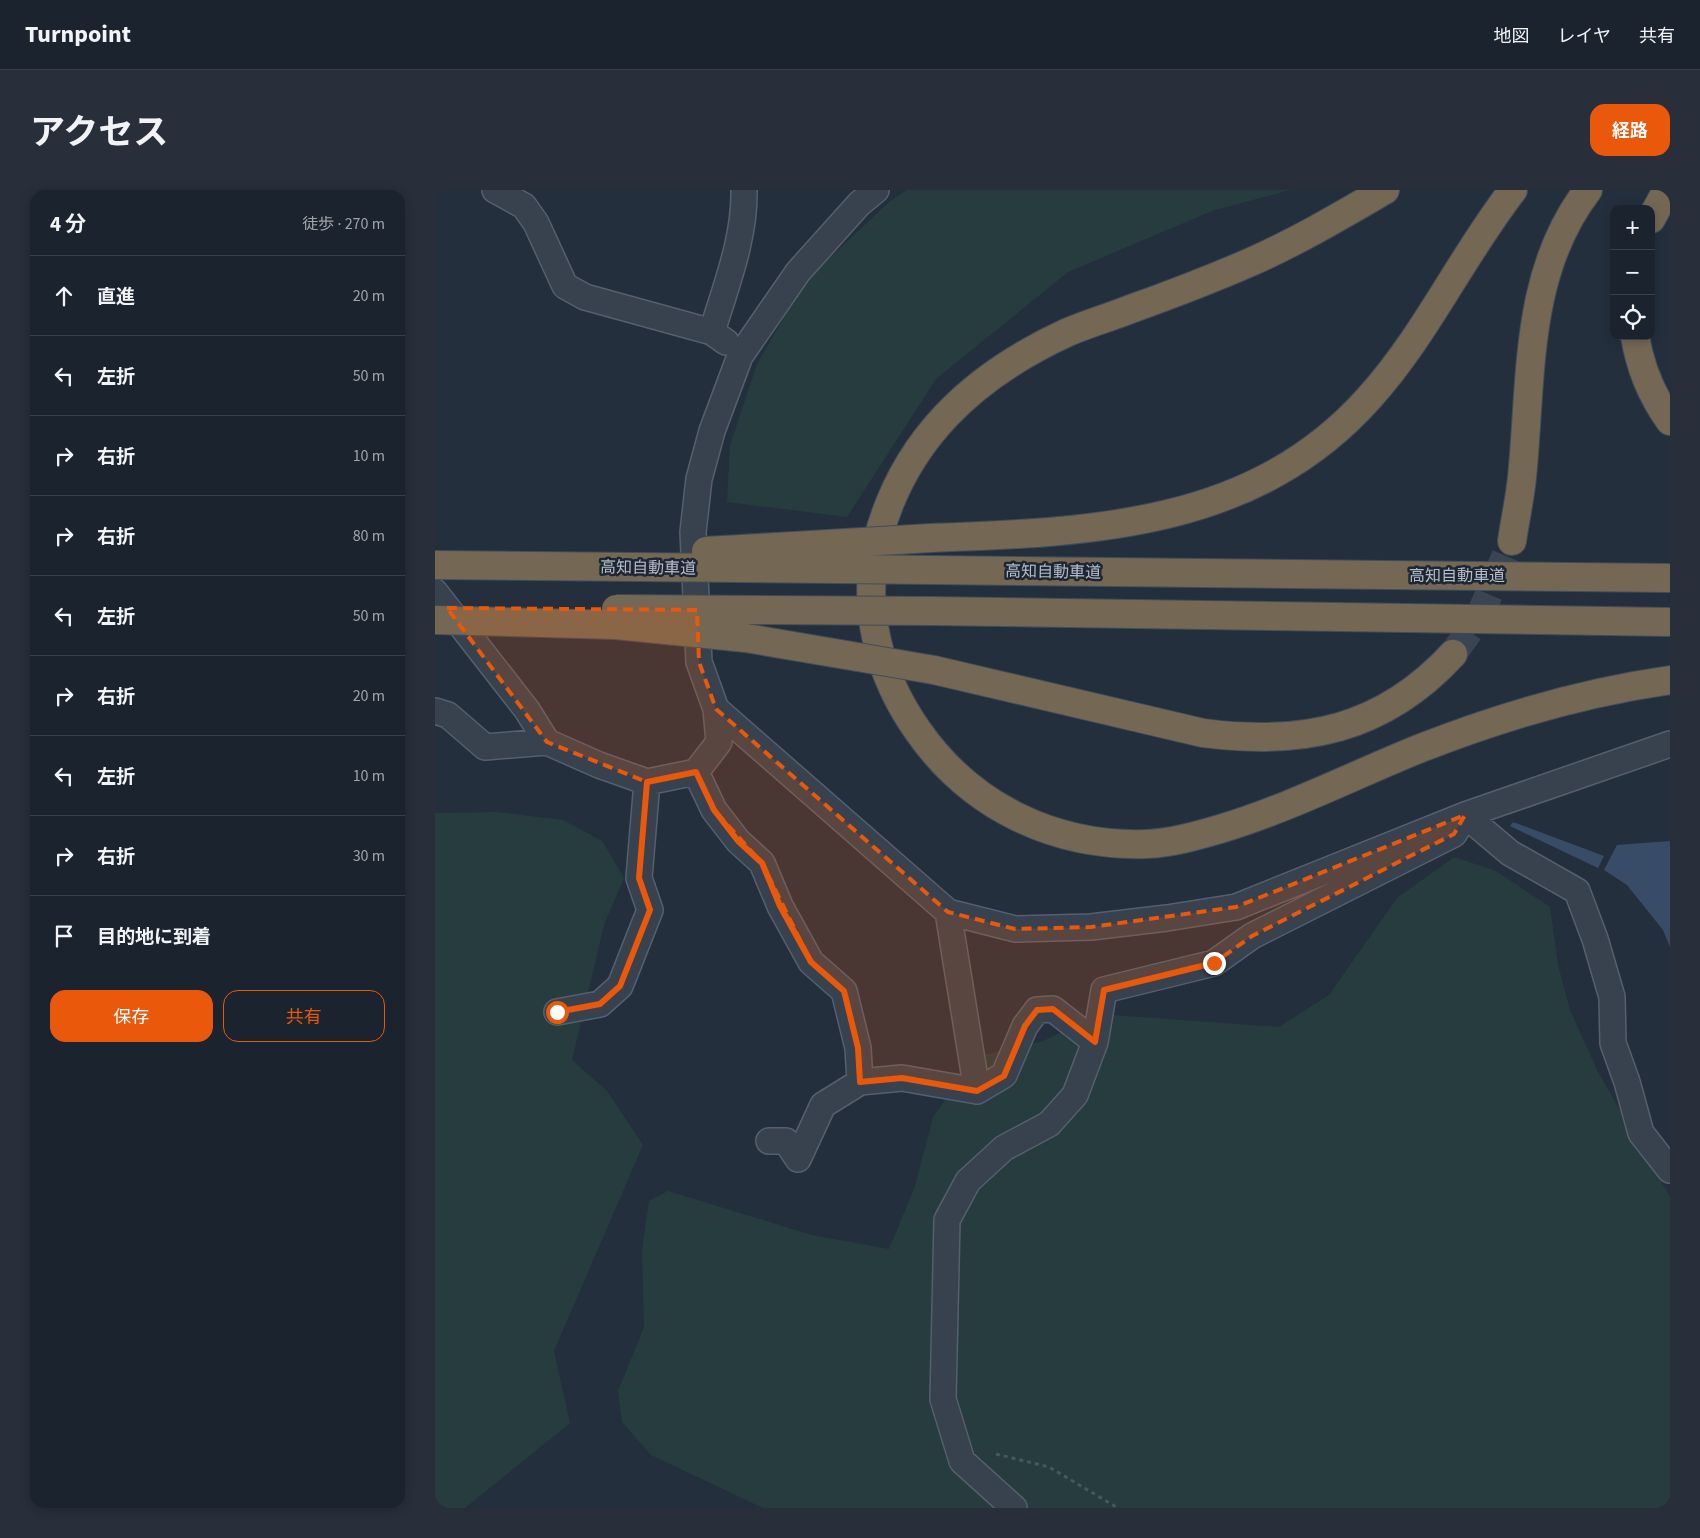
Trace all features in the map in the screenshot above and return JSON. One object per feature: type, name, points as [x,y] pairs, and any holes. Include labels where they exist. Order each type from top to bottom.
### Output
[{"type":"highway","points":[[1385,190],[1255,260],[1067,332],[1023,355],[993,375],[950,409],[918,448],[893,494],[884,517],[871,576],[871,594],[877,642],[893,690],[905,712],[936,755],[959,778],[1009,814],[1037,827],[1065,836],[1094,842],[1151,844],[1197,836],[1263,815],[1421,748],[1531,710],[1670,680]]},
{"type":"highway","points":[[442,565],[1067,531],[1132,523],[1188,510],[1240,492],[1288,468],[1333,434],[1369,398],[1434,310],[1499,208],[1513,190]]},
{"type":"highway","points":[[1512,541],[1522,479],[1534,318],[1541,288],[1566,225],[1588,190]]},
{"type":"highway","points":[[1655,212],[1667,190]]},
{"type":"highway","points":[[1636,340],[1642,367],[1653,394],[1670,421]]},
{"type":"highway","name":"高知自動車道","points":[[442,565],[1670,578]]},
{"type":"highway","points":[[435,608],[932,611],[1670,622]]},
{"type":"highway","points":[[435,620],[616,625],[746,638],[934,670],[1203,733],[1245,738],[1286,737],[1323,732],[1358,720],[1386,707],[1437,671],[1453,654]]},
{"type":"street","points":[[495,190],[524,206],[536,223],[565,286],[585,298],[712,332],[740,356]]},
{"type":"street","points":[[712,332],[741,233],[745,212],[744,190]]},
{"type":"street","points":[[435,711],[448,715],[485,747],[547,742],[599,765],[647,782],[696,772],[719,742],[716,709],[699,662],[693,532],[699,479],[712,431],[740,356],[798,272],[859,204],[876,190]]},
{"type":"street","points":[[435,592],[527,710],[547,742]]},
{"type":"street","points":[[716,709],[948,912],[1015,929],[1091,927],[1236,907],[1465,815],[1670,744]]},
{"type":"street","points":[[696,772],[714,810],[738,841],[762,863],[780,906],[811,962],[844,991],[858,1048],[860,1082]]},
{"type":"street","points":[[557,1012],[600,1004],[620,986],[650,910],[639,878],[647,782]]},
{"type":"street","points":[[1014,1508],[963,1461],[943,1399],[947,1220],[968,1181],[1005,1148],[1049,1124],[1075,1094],[1095,1042],[1104,990],[1214,963],[1252,936],[1454,834],[1465,815]]},
{"type":"street","points":[[1465,815],[1510,853],[1577,891],[1595,939],[1612,996],[1613,1042],[1627,1082],[1641,1133],[1670,1170]]},
{"type":"street","points":[[948,912],[977,1091]]},
{"type":"street","points":[[769,1141],[786,1141],[798,1159],[823,1105],[860,1082],[902,1078],[977,1091],[1004,1076],[1025,1026],[1037,1010],[1053,1009],[1095,1042]]},
{"type":"path","points":[[963,1461],[986,1451],[1049,1467],[1119,1508]]},
{"type":"highlighted area","points":[[447,608],[697,610],[699,662],[716,709],[948,912],[1015,929],[1091,927],[1236,907],[1465,815],[1454,834],[1252,936],[1214,963],[1104,990],[1095,1042],[1053,1009],[1037,1010],[1025,1026],[1004,1075],[977,1091],[902,1078],[860,1082],[858,1048],[844,991],[811,962],[762,863],[714,810],[696,772],[647,782],[547,742]]},
{"type":"green space","points":[[907,190],[1290,190],[1212,211],[1068,272],[936,379],[847,517],[727,502],[730,445],[757,364],[804,282],[889,202]]},
{"type":"green space","points":[[498,812],[563,820],[602,841],[624,878],[604,925],[572,1060],[607,1091],[643,1145],[554,1351],[570,1423],[465,1508],[435,1508],[435,813]]},
{"type":"green space","points":[[1454,857],[1496,871],[1550,907],[1558,965],[1570,1010],[1598,1072],[1670,1197],[1670,1508],[763,1508],[651,1455],[622,1422],[618,1391],[644,1327],[642,1250],[649,1201],[668,1191],[812,1235],[889,1249],[915,1186],[933,1117],[976,1057],[1043,1041],[1098,1014],[1279,1027],[1329,995],[1397,898]]},
{"type":"water","points":[[1513,822],[1604,856],[1598,868],[1510,826]]},
{"type":"water","points":[[1670,841],[1670,947],[1663,930],[1627,885],[1604,870],[1617,845]]},
{"type":"tunnel","points":[[1453,654],[1479,617],[1512,541]]},
{"type":"route","points":[[557,1012],[600,1004],[620,986],[650,910],[639,878],[647,782],[696,772],[714,810],[738,841],[762,863],[780,906],[811,962],[844,991],[858,1048],[860,1082],[902,1078],[977,1091],[1004,1076],[1025,1026],[1037,1010],[1053,1009],[1095,1042],[1104,990],[1214,963]]}]
